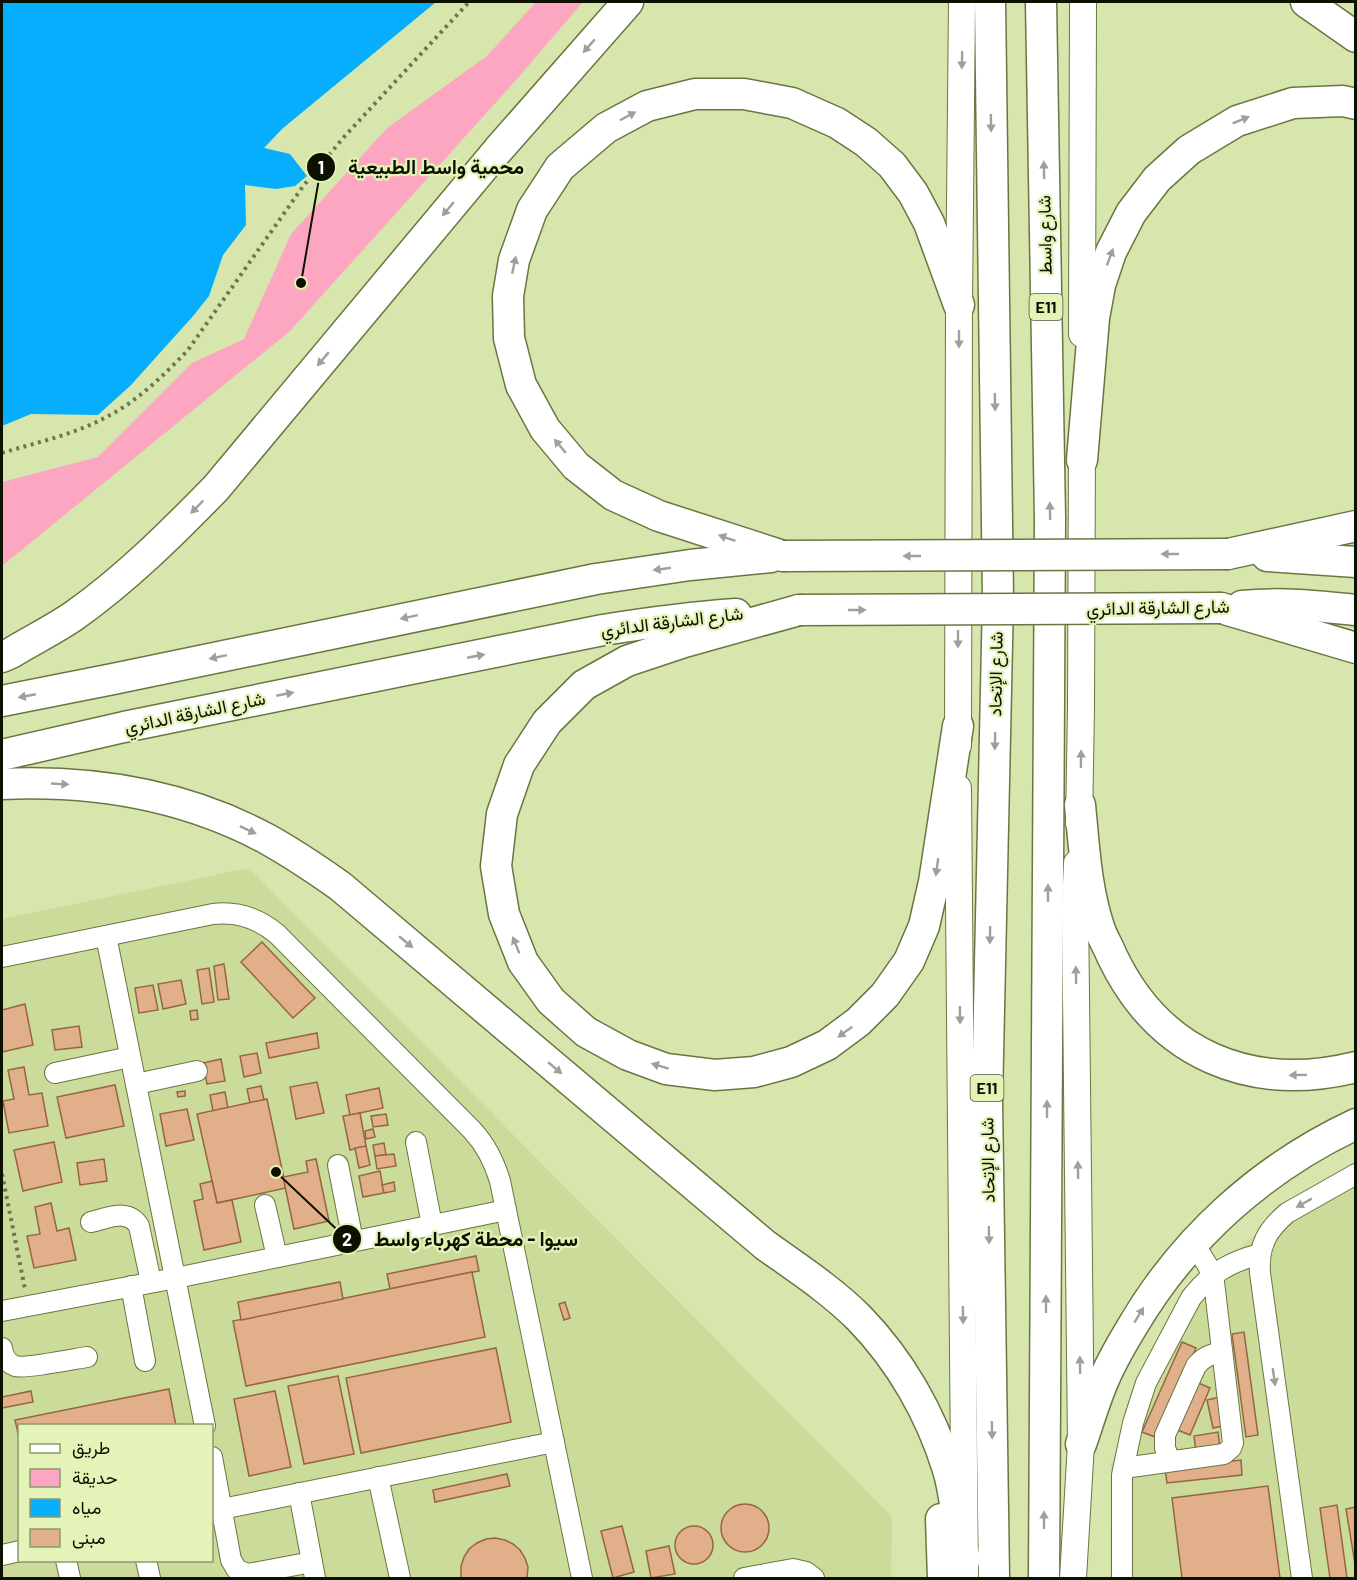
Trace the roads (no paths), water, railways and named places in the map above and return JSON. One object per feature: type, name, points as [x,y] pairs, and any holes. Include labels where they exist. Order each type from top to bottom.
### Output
[{"type":"highway","points":[[2,657],[74,615],[131,571],[182,524],[216,488],[498,150],[628,2]]},
{"type":"highway","name":"شارع الإتحاد","points":[[990,2],[998,598],[987,1101],[994,1578]]},
{"type":"highway","name":"شارع واسط","points":[[1041,2],[1050,519],[1044,1578]]},
{"type":"highway","points":[[1306,2],[1356,37]]},
{"type":"highway","points":[[783,556],[659,516],[613,495],[576,466],[545,429],[521,385],[509,338],[508,296],[514,260],[532,210],[560,167],[606,128],[647,106],[695,94],[744,94],[792,103],[837,123],[866,142],[892,165],[913,193],[929,224],[959,305]]},
{"type":"highway","points":[[1082,460],[1094,318],[1100,285],[1111,252],[1131,213],[1157,179],[1189,150],[1237,121],[1293,103],[1343,101],[1356,104]]},
{"type":"highway","points":[[1228,554],[1356,526]]},
{"type":"highway","points":[[2,701],[596,579],[690,565],[783,556],[1228,554],[1356,562]]},
{"type":"highway","name":"شارع الشارقة الدائري","points":[[2,755],[124,727],[603,630],[701,616],[799,610],[1221,608],[1259,604],[1315,605],[1356,610]]},
{"type":"highway","points":[[1221,608],[1356,648]]},
{"type":"highway","points":[[799,610],[684,642],[627,661],[584,685],[547,722],[519,765],[502,814],[496,866],[504,914],[523,962],[551,1001],[586,1032],[628,1055],[666,1069],[715,1075],[754,1072],[791,1062],[826,1045],[858,1022],[885,994],[909,961],[924,926],[934,882],[958,726]]},
{"type":"highway","points":[[2,784],[85,785],[177,802],[265,838],[304,860],[340,886],[765,1245],[858,1318],[881,1343],[912,1388],[934,1432],[949,1472],[958,1533],[958,1572]]},
{"type":"highway","points":[[1080,805],[1088,881],[1099,927],[1122,977],[1145,1009],[1176,1038],[1213,1059],[1253,1072],[1293,1076],[1330,1074],[1356,1067]]},
{"type":"highway","points":[[1081,1444],[1102,1383],[1123,1342],[1147,1302],[1184,1253],[1223,1213],[1272,1173],[1306,1150],[1356,1124]]},
{"type":"main road","points":[[958,1572],[959,305],[962,2]]},
{"type":"main road","points":[[1073,1578],[1081,1444],[1075,906],[1080,805],[1083,2]]},
{"type":"lane","points":[[2,957],[225,913],[248,916],[277,933],[480,1138],[496,1170],[506,1210],[582,1578]]},
{"type":"lane","points":[[106,936],[205,1424]]},
{"type":"lane","points":[[55,1073],[130,1057]]},
{"type":"lane","points":[[136,1084],[197,1071]]},
{"type":"lane","points":[[416,1142],[432,1225]]},
{"type":"lane","points":[[338,1166],[353,1241]]},
{"type":"lane","points":[[1302,1578],[1262,1285],[1260,1254],[1270,1231],[1287,1213],[1356,1174]]},
{"type":"lane","points":[[265,1205],[277,1257]]},
{"type":"lane","points":[[2,1311],[176,1278],[506,1210]]},
{"type":"lane","points":[[91,1222],[126,1215],[135,1220],[139,1226],[151,1282]]},
{"type":"lane","points":[[1124,1468],[1224,1454],[1231,1448],[1233,1438],[1218,1316],[1205,1282],[1184,1253]]},
{"type":"lane","points":[[1184,1253],[1208,1266],[1205,1282]]},
{"type":"lane","points":[[1122,1578],[1124,1468],[1133,1423],[1146,1383],[1184,1313],[1205,1282],[1230,1264],[1260,1254]]},
{"type":"lane","points":[[131,1286],[146,1361]]},
{"type":"lane","points":[[1184,1313],[1218,1316]]},
{"type":"lane","points":[[2,1348],[9,1363],[21,1367],[87,1357]]},
{"type":"lane","points":[[1170,1461],[1165,1448],[1165,1435],[1196,1366],[1206,1356],[1222,1352]]},
{"type":"lane","points":[[217,1510],[554,1442]]},
{"type":"lane","points":[[213,1468],[217,1510],[231,1560],[237,1570],[248,1574],[314,1570],[299,1493]]},
{"type":"lane","points":[[378,1478],[400,1578]]},
{"type":"lane","points":[[2,1555],[18,1551]]},
{"type":"lane","points":[[66,1562],[70,1578]]},
{"type":"lane","points":[[146,1562],[150,1578]]},
{"type":"lane","points":[[744,1578],[793,1569],[806,1572],[814,1578]]},
{"type":"water","points":[[2,2],[436,2],[282,129],[264,148],[290,154],[307,176],[295,186],[276,189],[245,185],[246,225],[223,255],[209,296],[131,385],[98,415],[31,414],[2,426]]},
{"type":"place","name":"محمية واسط الطبيعية","points":[[301,283]]},
{"type":"place","name":"سيوا - محطة كهرباء واسط","points":[[276,1172]]}]
